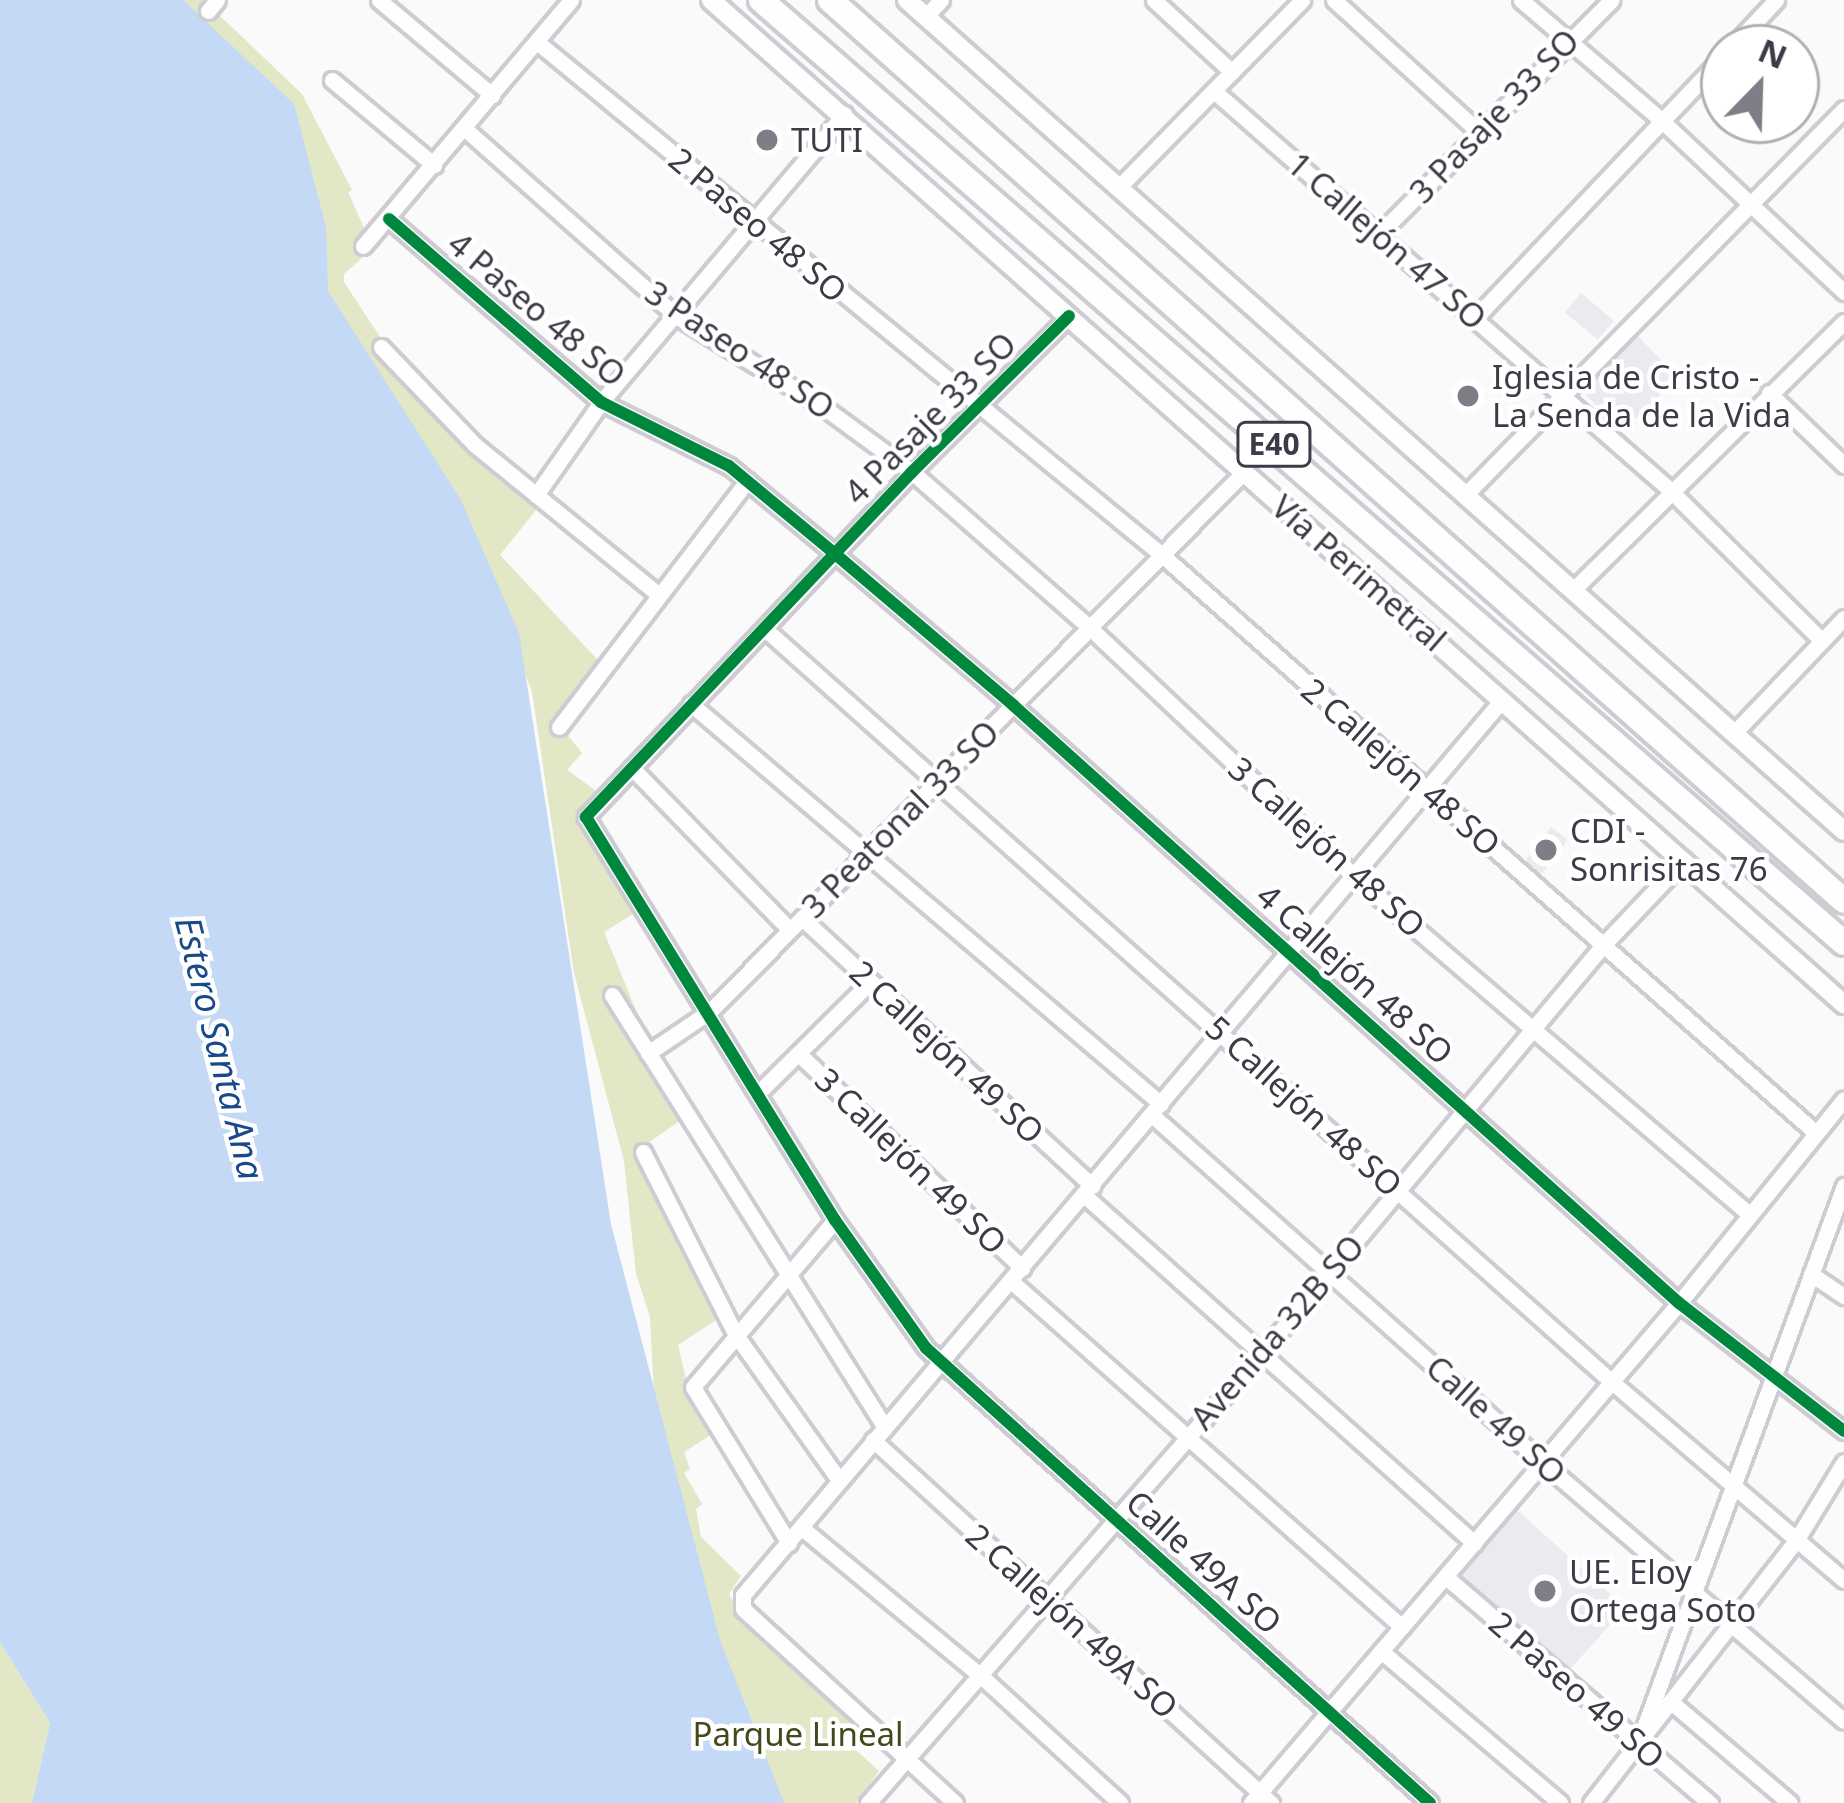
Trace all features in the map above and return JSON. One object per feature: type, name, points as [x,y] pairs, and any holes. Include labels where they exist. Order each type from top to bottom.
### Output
[{"type":"highway","name":"Vía Perimetral","points":[[761,0],[1844,943]]},
{"type":"highway","name":"E40","points":[[830,0],[1844,902]]},
{"type":"highway","points":[[907,123],[934,88]]},
{"type":"street","points":[[379,0],[492,95]]},
{"type":"street","points":[[363,246],[565,7],[544,0]]},
{"type":"street","name":"Vía Perimetral","points":[[711,0],[1844,1004]]},
{"type":"street","name":"E40","points":[[907,0],[1844,831]]},
{"type":"street","points":[[926,16],[941,0]]},
{"type":"street","points":[[1154,0],[1232,72]]},
{"type":"street","points":[[1119,187],[1302,0]]},
{"type":"street","points":[[1334,0],[1480,133]]},
{"type":"street","points":[[1521,0],[1754,204],[1844,292]]},
{"type":"street","name":"3 Pasaje 33 SO","points":[[1379,234],[1610,0]]},
{"type":"street","points":[[1754,24],[1776,0]]},
{"type":"street","name":"2 Paseo 48 SO","points":[[537,42],[980,407]]},
{"type":"street","points":[[332,80],[434,165]]},
{"type":"street","points":[[1476,317],[1700,82]]},
{"type":"street","name":"1 Callejón 47 SO","points":[[1214,92],[1670,489],[1820,639]]},
{"type":"street","points":[[1465,494],[1561,391],[1754,204],[1844,109]]},
{"type":"street","points":[[536,495],[601,402],[844,114]]},
{"type":"street","name":"3 Paseo 48 SO","points":[[464,128],[678,316],[822,406],[912,472]]},
{"type":"street","name":"4 Paseo 48 SO","points":[[388,219],[601,402],[728,466],[834,554]]},
{"type":"street","name":"4 Pasaje 33 SO","points":[[710,1011],[586,817],[912,472],[1069,316]]},
{"type":"street","points":[[1573,590],[1670,489],[1844,322]]},
{"type":"street","points":[[381,347],[475,445],[659,595]]},
{"type":"street","points":[[1769,393],[1844,465]]},
{"type":"street","name":"2 Callejón 48 SO","points":[[980,407],[1162,555],[1816,1133]]},
{"type":"street","name":"3 Callejón 48 SO","points":[[912,472],[1090,628],[1354,876],[1749,1214]]},
{"type":"street","name":"3 Peatonal 33 SO","points":[[648,1053],[710,1011],[1244,472]]},
{"type":"street","points":[[559,727],[699,550],[747,481]]},
{"type":"street","name":"4 Callejón 48 SO","points":[[834,554],[1013,705],[1679,1303],[1844,1431]]},
{"type":"street","points":[[1734,733],[1820,639],[1843,623]]},
{"type":"street","name":"5 Callejón 48 SO","points":[[765,629],[1612,1382],[1844,1580]]},
{"type":"street","points":[[955,1803],[743,1609],[743,1595],[1502,700]]},
{"type":"street","name":"Calle 49 SO","points":[[692,704],[868,850],[1543,1462],[1844,1721]]},
{"type":"street","name":"2 Callejón 49 SO","points":[[632,768],[796,924],[870,982],[1088,1190]]},
{"type":"street","name":"Avenida 32B SO","points":[[868,1803],[1262,1353],[1604,944],[1684,860]]},
{"type":"street","points":[[760,1091],[870,982]]},
{"type":"street","points":[[612,995],[785,1276],[884,1426]]},
{"type":"street","name":"Calle 49A SO","points":[[710,1011],[835,1220],[941,1361],[1430,1803]]},
{"type":"street","name":"3 Callejón 49 SO","points":[[800,1055],[1022,1268]]},
{"type":"street","points":[[1261,1800],[1330,1710],[1679,1303],[1844,1099]]},
{"type":"street","points":[[643,1152],[736,1335],[838,1480]]},
{"type":"street","points":[[1638,1744],[1844,1186]]},
{"type":"street","points":[[1088,1190],[1474,1543]]},
{"type":"street","points":[[789,1544],[693,1387],[835,1220]]},
{"type":"street","points":[[1811,1274],[1844,1296]]},
{"type":"street","points":[[1010,1281],[1402,1627]]},
{"type":"street","name":"2 Callejón 49A SO","points":[[873,1440],[1261,1800]]},
{"type":"street","points":[[1591,1803],[1797,1539],[1844,1462]]},
{"type":"street","points":[[802,1528],[980,1675],[1120,1803]]},
{"type":"street","name":"2 Paseo 49 SO","points":[[1446,1577],[1710,1803]]},
{"type":"street","points":[[1381,1651],[1560,1803]]},
{"type":"street","points":[[1670,1701],[1790,1803]]},
{"type":"shaded area","points":[[1581,293],[1614,321],[1598,340],[1565,312]]},
{"type":"shaded area","points":[[1637,335],[1678,377],[1622,432],[1581,389]]},
{"type":"shaded area","name":"CDI - Sonrisitas 76","points":[[1551,827],[1568,840],[1542,874],[1525,861]]},
{"type":"shaded area","name":"UE. Eloy Ortega Soto","points":[[1517,1510],[1625,1608],[1568,1672],[1459,1574]]},
{"type":"green space","name":"Parque Lineal","points":[[171,0],[210,0],[215,11],[302,94],[352,190],[348,192],[373,248],[344,274],[344,282],[384,343],[540,505],[500,555],[606,669],[562,728],[582,753],[567,770],[595,790],[583,817],[641,909],[604,932],[681,1120],[645,1145],[719,1318],[678,1345],[688,1387],[714,1433],[684,1452],[690,1469],[684,1473],[702,1504],[696,1509],[701,1537],[741,1576],[729,1594],[735,1605],[860,1725],[847,1742],[879,1771],[856,1803],[763,1803],[655,1412],[650,1317],[636,1274],[624,1161],[574,973],[532,692],[513,641]]},
{"type":"green space","points":[[0,1642],[50,1723],[32,1803],[0,1803]]},
{"type":"water","name":"Estero Santa Ana","points":[[0,0],[183,0],[294,104],[326,227],[328,291],[461,500],[519,633],[611,1224],[720,1640],[784,1803],[32,1803],[50,1723],[0,1642]]},
{"type":"cycle path","points":[[389,219],[601,402],[729,466],[834,553],[1013,705],[1679,1303],[1844,1431]]},
{"type":"cycle path","points":[[1069,316],[912,472],[586,817],[835,1220],[926,1348],[1430,1803]]},
{"type":"place","name":"TUTI","points":[[767,140]]},
{"type":"place","name":"Iglesia de Cristo - La Senda de la Vida","points":[[1468,396]]},
{"type":"place","name":"CDI - Sonrisitas 76","points":[[1546,850]]},
{"type":"place","name":"UE. Eloy Ortega Soto","points":[[1545,1591]]}]
